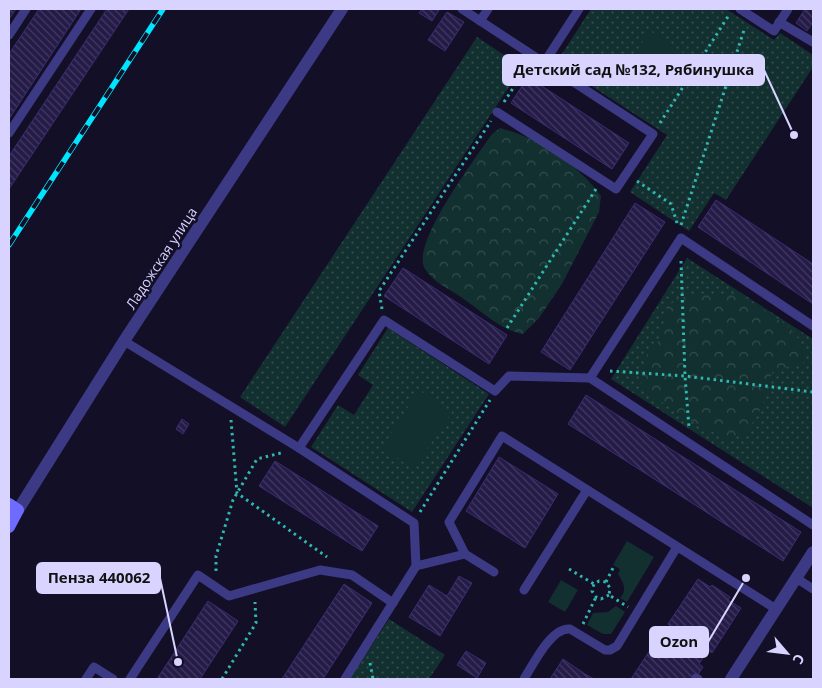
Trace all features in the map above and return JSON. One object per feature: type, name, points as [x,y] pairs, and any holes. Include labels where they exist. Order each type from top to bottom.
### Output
[{"type":"street","name":"Ладожская улица","points":[[9,527],[13,507],[342,9]]},
{"type":"street","points":[[730,679],[813,552]]},
{"type":"lane","points":[[9,35],[26,9]]},
{"type":"lane","points":[[9,133],[92,9]]},
{"type":"lane","points":[[462,9],[653,134],[616,189],[497,112]]},
{"type":"lane","points":[[480,21],[488,9]]},
{"type":"lane","points":[[544,63],[579,9]]},
{"type":"lane","points":[[740,9],[774,31],[788,9]]},
{"type":"lane","points":[[779,22],[813,42]]},
{"type":"lane","points":[[590,378],[681,238],[813,326]]},
{"type":"lane","points":[[299,448],[384,320],[495,391],[509,376],[590,378],[813,525]]},
{"type":"lane","points":[[124,341],[299,448],[414,523],[416,566],[345,679]]},
{"type":"lane","points":[[494,572],[465,554],[449,522],[502,436],[776,609]]},
{"type":"lane","points":[[524,590],[587,490]]},
{"type":"lane","points":[[524,679],[550,638],[565,629],[570,629],[605,650],[610,650],[617,646],[677,547]]},
{"type":"lane","points":[[416,566],[465,554]]},
{"type":"lane","points":[[130,679],[198,575],[230,596],[320,570],[352,575],[393,603]]},
{"type":"lane","points":[[796,578],[813,589]]},
{"type":"lane","points":[[86,679],[94,667],[112,679]]},
{"type":"path","points":[[653,134],[734,9]]},
{"type":"path","points":[[626,174],[671,204],[680,229],[749,15]]},
{"type":"path","points":[[384,320],[379,291],[534,56]]},
{"type":"path","points":[[507,328],[602,180]]},
{"type":"path","points":[[681,238],[685,376],[690,443]]},
{"type":"path","points":[[595,370],[685,376],[813,392]]},
{"type":"path","points":[[414,523],[495,391]]},
{"type":"path","points":[[230,405],[237,493],[329,559]]},
{"type":"path","points":[[216,587],[216,556],[237,493],[257,458],[299,448]]},
{"type":"path","points":[[606,582],[613,568]]},
{"type":"path","points":[[569,569],[594,584]]},
{"type":"path","points":[[599,581],[606,582],[610,588],[609,595],[601,599],[596,597],[592,591],[594,584],[599,581]]},
{"type":"path","points":[[222,679],[256,623],[254,589]]},
{"type":"path","points":[[609,595],[637,613]]},
{"type":"green space","points":[[591,9],[726,9],[774,40],[780,33],[813,55],[813,67],[726,200],[714,193],[689,231],[630,192],[667,135],[556,63]]},
{"type":"green space","points":[[650,31],[683,53],[659,88],[627,66]]},
{"type":"green space","points":[[477,37],[522,67],[285,427],[240,397]]},
{"type":"green space","points":[[500,128],[543,145],[581,173],[601,196],[599,212],[562,284],[539,318],[523,334],[498,324],[437,282],[425,269],[423,258],[426,242],[445,205],[492,134]]},
{"type":"green space","points":[[687,258],[813,339],[813,508],[611,379]]},
{"type":"green space","points":[[690,295],[725,295],[743,298],[785,324],[795,334],[804,350],[806,356],[802,366],[786,367],[773,371],[766,387],[763,405],[746,434],[727,439],[687,419],[642,389],[642,370],[647,355],[659,340],[668,306],[678,299]]},
{"type":"green space","points":[[388,328],[489,394],[412,512],[311,447],[338,405],[354,415],[373,385],[358,375]]},
{"type":"green space","points":[[419,390],[452,412],[414,469],[382,448]]},
{"type":"green space","points":[[627,541],[654,557],[627,602],[620,598],[624,589],[618,574],[620,569],[613,565]]},
{"type":"green space","points":[[561,580],[578,590],[565,612],[548,602]]},
{"type":"green space","points":[[616,606],[625,612],[611,634],[603,634],[587,625],[593,613],[608,612]]},
{"type":"green space","points":[[389,619],[445,655],[429,679],[350,679]]},
{"type":"building","points":[[9,9],[16,9],[9,19]]},
{"type":"building","points":[[39,9],[81,9],[9,119],[9,54]]},
{"type":"building","points":[[107,9],[129,9],[9,189],[9,156]]},
{"type":"building","points":[[422,9],[439,10],[432,21],[419,13]]},
{"type":"building","points":[[805,9],[813,9],[813,22],[807,31],[796,23]]},
{"type":"building","points":[[447,12],[464,22],[445,51],[428,40]]},
{"type":"building","points":[[528,77],[629,143],[612,169],[511,103]]},
{"type":"building","points":[[716,200],[813,264],[813,304],[698,227]]},
{"type":"building","points":[[635,203],[665,222],[570,370],[541,352]]},
{"type":"building","points":[[403,268],[507,335],[489,364],[384,296]]},
{"type":"building","points":[[586,395],[801,532],[783,561],[568,424]]},
{"type":"building","points":[[182,419],[189,424],[183,434],[176,429]]},
{"type":"building","points":[[499,457],[558,494],[525,548],[466,511]]},
{"type":"building","points":[[275,461],[378,526],[362,551],[259,486]]},
{"type":"building","points":[[459,576],[472,583],[440,636],[409,617],[429,585],[447,596]]},
{"type":"building","points":[[698,579],[710,587],[712,585],[730,597],[728,600],[741,608],[712,653],[708,650],[699,664],[703,667],[695,679],[631,679],[658,638],[663,642],[672,627],[668,624]]},
{"type":"building","points":[[344,584],[372,603],[323,679],[282,679]]},
{"type":"building","points":[[208,601],[238,621],[200,679],[157,679]]},
{"type":"building","points":[[466,651],[486,663],[477,678],[457,665]]},
{"type":"building","points":[[563,659],[585,674],[594,679],[550,679]]},
{"type":"railway","points":[[9,245],[163,9]]},
{"type":"place","name":"Детский сад №132, Рябинушка","points":[[794,135]]},
{"type":"place","name":"Ozon","points":[[746,578]]},
{"type":"place","name":"Пенза 440062","points":[[178,662]]}]
